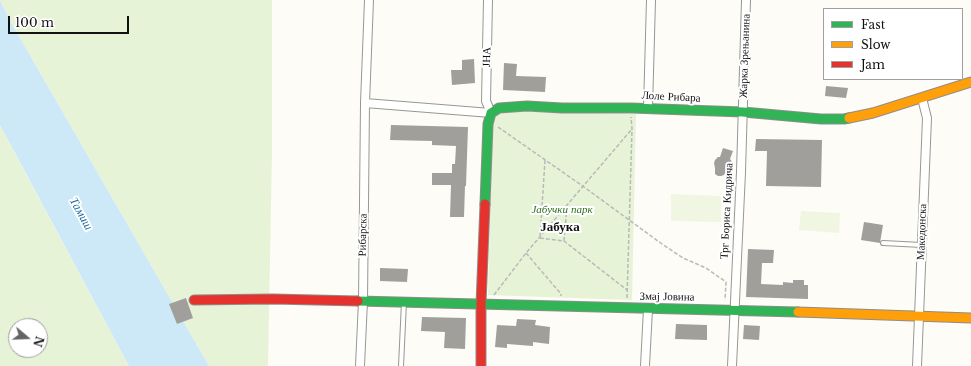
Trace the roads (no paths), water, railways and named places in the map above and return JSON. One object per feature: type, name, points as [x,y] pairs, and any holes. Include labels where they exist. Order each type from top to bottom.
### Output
[{"type":"street","name":"Рибарска","points":[[360,366],[363,301],[365,103],[369,0]]},
{"type":"street","name":"ЈНА","points":[[488,0],[486,101],[491,113]]},
{"type":"street","points":[[648,108],[651,0]]},
{"type":"street","name":"Жарка Зрењанина","points":[[743,112],[746,0]]},
{"type":"street","name":"Лоле Рибара","points":[[365,103],[491,113],[499,108],[527,106],[562,108],[648,108],[743,112],[821,119],[844,119],[873,113],[971,82]]},
{"type":"street","name":"Македонска","points":[[917,366],[927,118],[922,98]]},
{"type":"street","name":"Трг Бориса Кидрича","points":[[732,366],[743,112]]},
{"type":"street","points":[[482,366],[481,304],[488,124],[491,113]]},
{"type":"street","name":"Змај Јовина","points":[[194,300],[273,299],[494,304],[971,318]]},
{"type":"street","points":[[645,366],[648,308]]},
{"type":"lane","points":[[883,243],[922,245]]},
{"type":"lane","points":[[401,366],[404,302]]},
{"type":"water","name":"Тамиш","points":[[0,0],[9,19],[209,366],[129,366],[0,125]]},
{"type":"district","name":"Јабука","points":[[560,227]]},
{"type":"park label","name":"Јабучки парк","points":[[562,210]]}]
